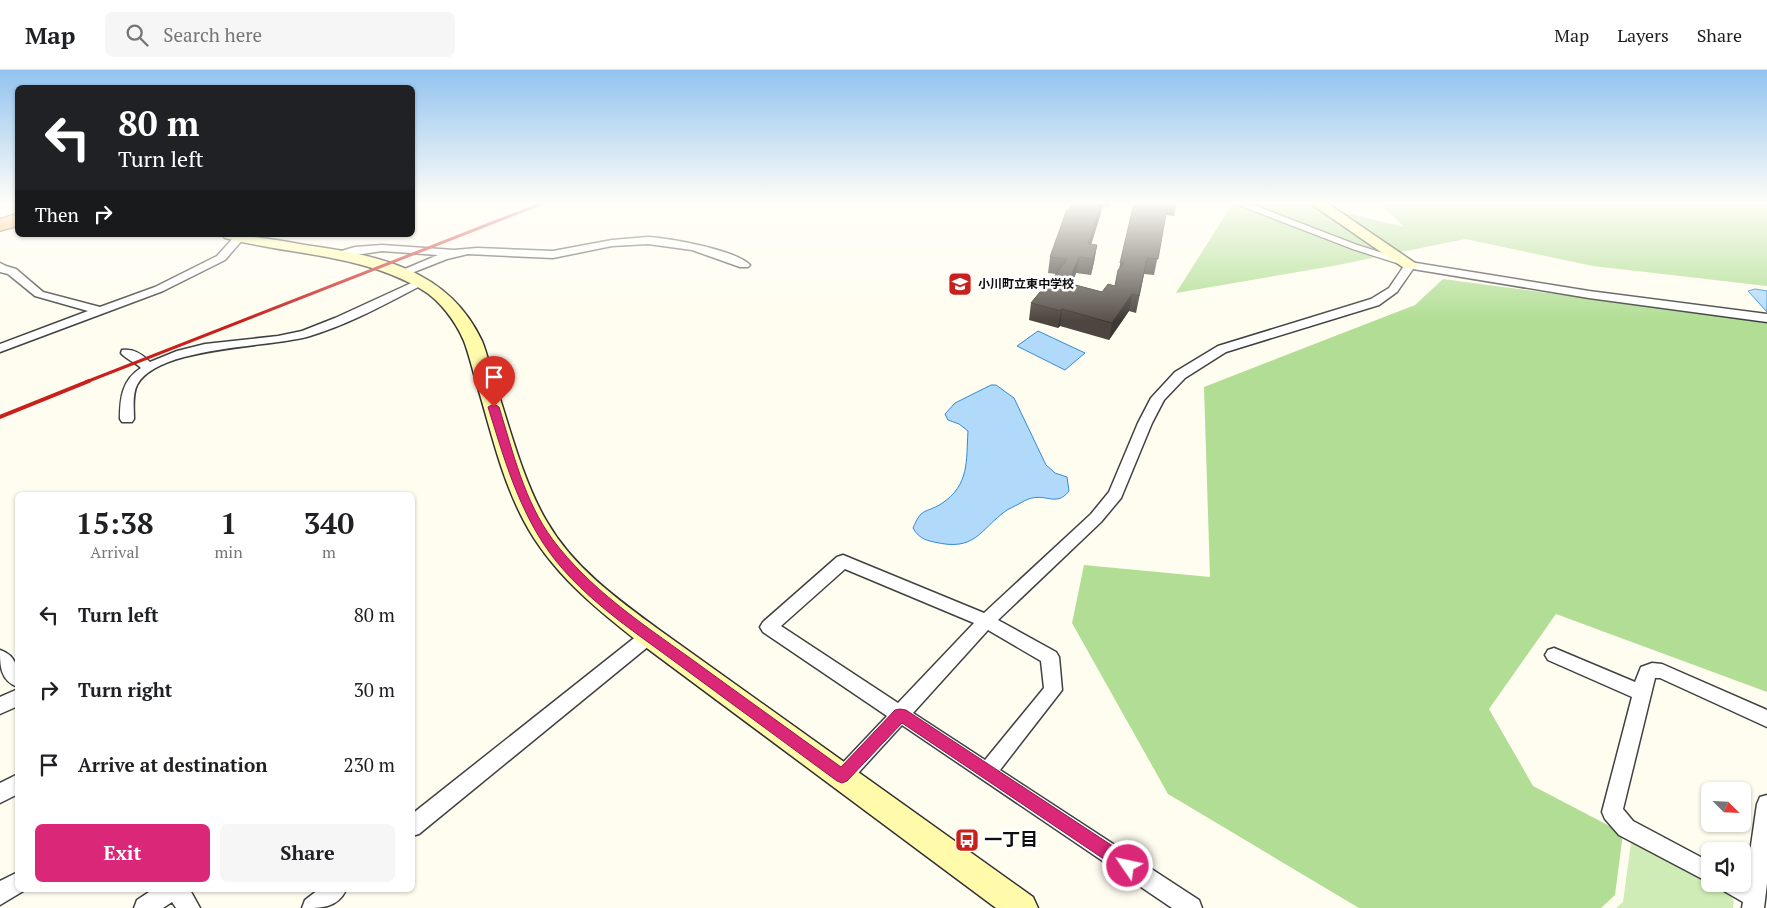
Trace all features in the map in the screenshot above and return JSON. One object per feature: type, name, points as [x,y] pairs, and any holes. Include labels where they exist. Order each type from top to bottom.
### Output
[{"type":"street","points":[[0,348],[159,289],[221,258],[227,252],[231,242]]},
{"type":"street","points":[[271,242],[342,254],[379,263],[412,278],[437,293],[452,307],[469,332],[521,493],[541,531],[577,576],[601,599],[649,636],[1022,908]]},
{"type":"street","points":[[342,254],[356,250],[402,249],[455,253],[470,251],[546,255],[624,242]]},
{"type":"street","points":[[676,242],[701,248],[744,265]]},
{"type":"street","points":[[1376,242],[1410,265],[1473,277],[1672,307],[1767,318]]},
{"type":"street","points":[[126,419],[129,386],[136,376],[149,368],[177,356],[228,344],[279,340],[302,335],[412,278],[455,253]]},
{"type":"street","points":[[842,777],[986,621],[1096,518],[1116,494],[1145,423],[1158,398],[1180,375],[1222,349],[1375,302],[1393,290],[1410,265]]},
{"type":"street","points":[[0,268],[12,271],[39,294],[101,311]]},
{"type":"street","points":[[127,353],[137,357],[149,368]]},
{"type":"street","points":[[987,772],[1053,690],[1050,657],[986,621],[843,561],[769,627],[1191,908]]},
{"type":"street","points":[[415,825],[649,636]]},
{"type":"street","points":[[1554,655],[1641,693]]},
{"type":"street","points":[[0,657],[15,676]]},
{"type":"street","points":[[1701,867],[1626,828],[1612,812],[1647,672],[1652,670],[1662,671],[1767,719]]},
{"type":"street","points":[[0,706],[15,698]]},
{"type":"street","points":[[0,794],[15,785]]},
{"type":"street","points":[[1753,902],[1767,804]]},
{"type":"street","points":[[0,894],[15,884]]},
{"type":"street","points":[[145,908],[167,892]]},
{"type":"street","points":[[178,892],[189,908]]},
{"type":"street","points":[[313,908],[333,892]]},
{"type":"street","points":[[1741,892],[1753,902]]},
{"type":"lane","points":[[1342,242],[1410,265]]},
{"type":"green space","points":[[1208,242],[1450,242],[1333,266],[1176,293]]},
{"type":"green space","points":[[1480,242],[1767,242],[1767,286],[1593,266]]},
{"type":"green space","points":[[1443,279],[1767,322],[1767,692],[1556,614],[1489,709],[1533,786],[1623,833],[1615,895],[1601,908],[1359,908],[1168,794],[1072,623],[1084,565],[1210,577],[1204,387],[1415,305]]},
{"type":"green space","points":[[1632,836],[1701,871],[1701,892],[1729,892],[1734,901],[1733,908],[1616,908],[1623,902]]},
{"type":"water","points":[[1755,289],[1767,291],[1767,312],[1748,291]]},
{"type":"water","points":[[1038,331],[1085,353],[1065,370],[1017,346]]},
{"type":"water","points":[[991,385],[996,385],[1014,398],[1046,465],[1055,473],[1067,477],[1069,491],[1059,499],[1038,497],[1024,501],[1007,510],[983,532],[968,542],[948,544],[924,539],[913,528],[916,521],[921,514],[950,497],[957,489],[965,472],[968,431],[959,424],[948,420],[945,414],[955,403]]},
{"type":"building","points":[[1055,242],[1089,242],[1088,244],[1097,245],[1093,259],[1079,257],[1068,283],[1102,292],[1108,284],[1115,286],[1118,270],[1124,263],[1120,263],[1125,242],[1161,242],[1158,259],[1147,258],[1139,296],[1132,294],[1112,323],[1062,309],[1061,311],[1031,303],[1040,292],[1043,292],[1067,259],[1050,257]]},
{"type":"railway","points":[[86,382],[443,242]]},
{"type":"railway","points":[[0,417],[89,381]]},
{"type":"place","name":"小川町立東中学校","points":[[960,284]]},
{"type":"place","name":"一丁目","points":[[967,840]]},
{"type":"route","points":[[494,407],[521,493],[541,531],[565,564],[601,599],[623,616],[842,777],[900,715],[1128,866]]}]
